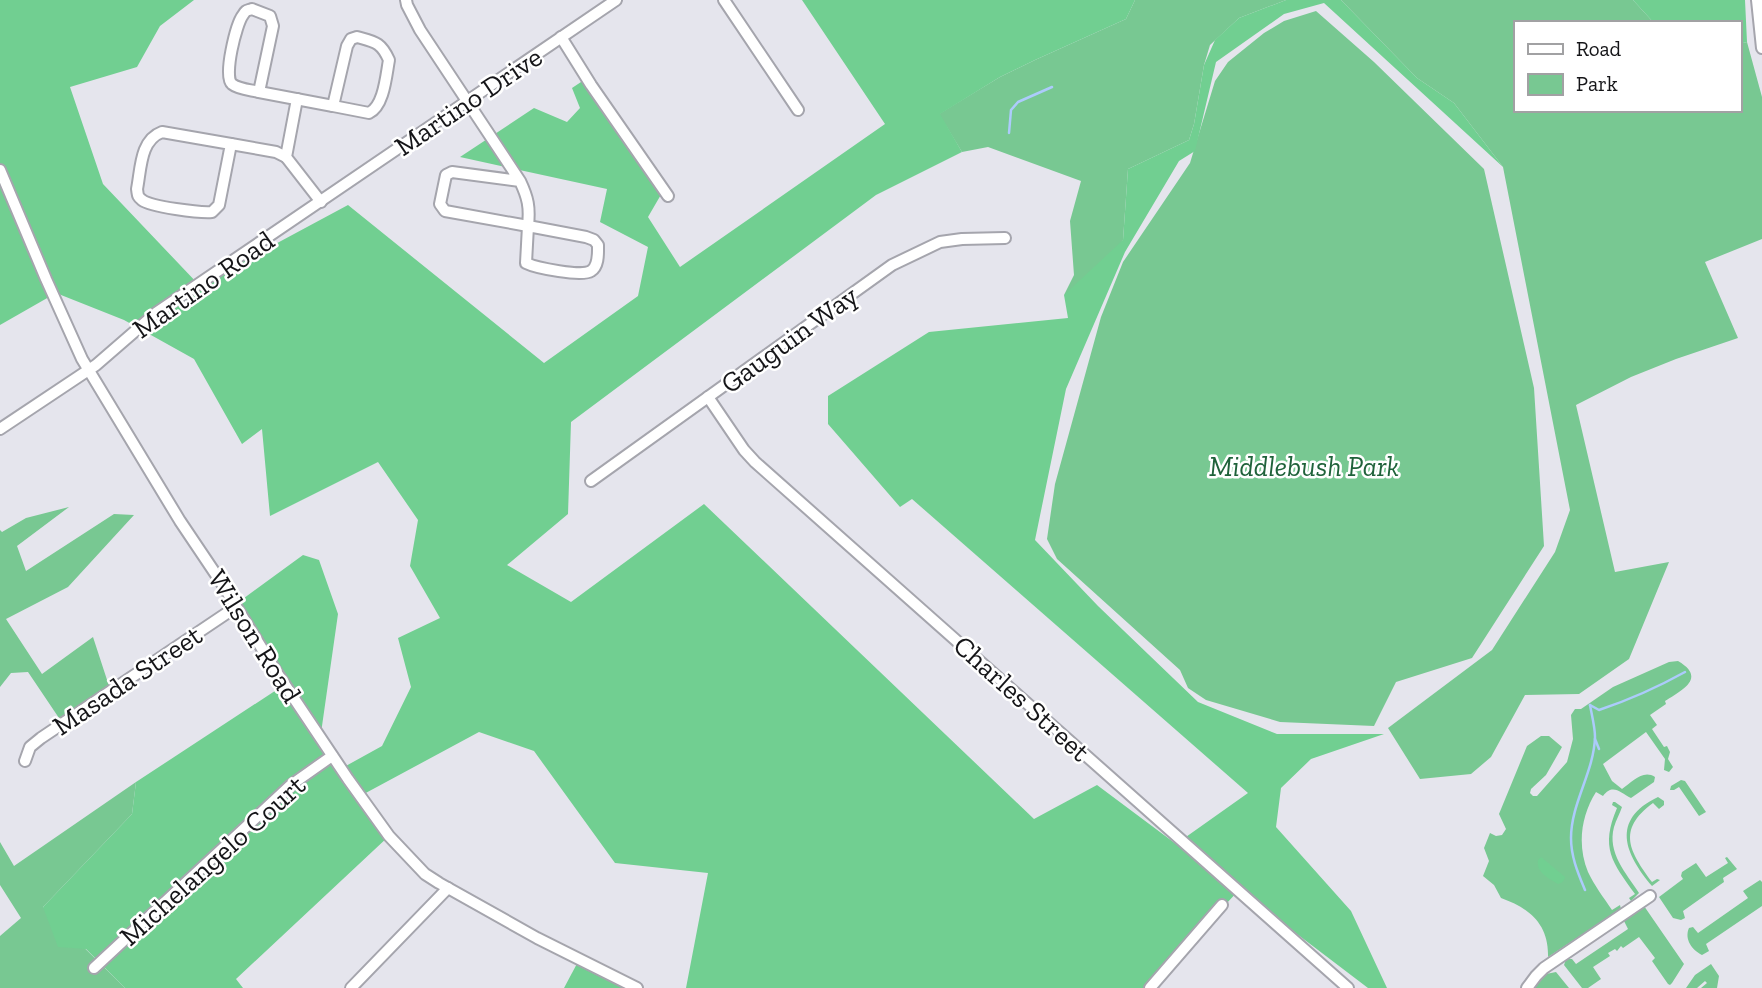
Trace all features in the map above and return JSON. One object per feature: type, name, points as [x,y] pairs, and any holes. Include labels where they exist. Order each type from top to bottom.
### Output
[{"type":"street","points":[[406,0],[421,30],[520,181],[527,196],[530,212],[528,226],[526,263],[533,267],[573,272],[588,272],[593,269],[597,261],[598,245],[594,240],[586,237],[528,226],[445,211],[440,204],[446,175],[452,172],[520,181]]},
{"type":"street","name":"Martino Drive","points":[[321,202],[616,0]]},
{"type":"street","points":[[724,0],[798,110]]},
{"type":"street","points":[[1758,0],[1762,48]]},
{"type":"street","points":[[259,92],[273,26],[271,16],[251,9],[241,17],[236,31],[228,71],[229,81],[233,85],[259,92],[369,113],[379,104],[389,60],[380,45],[356,37],[351,39],[333,106]]},
{"type":"street","points":[[561,37],[667,196]]},
{"type":"street","points":[[286,157],[297,99]]},
{"type":"street","points":[[230,144],[219,205],[212,212],[152,205],[138,196],[145,148],[152,137],[162,132],[230,144],[275,152],[286,157],[321,202]]},
{"type":"street","name":"Wilson Road","points":[[0,170],[82,359],[180,521],[277,673],[389,836],[425,874],[537,938],[637,988]]},
{"type":"street","name":"Martino Road","points":[[0,429],[89,370],[156,313],[321,202]]},
{"type":"street","name":"Gauguin Way","points":[[591,481],[892,265],[940,242],[1005,238]]},
{"type":"street","name":"Charles Street","points":[[708,397],[755,462],[1349,988]]},
{"type":"street","name":"Masada Street","points":[[25,761],[30,747],[41,738],[236,607]]},
{"type":"street","name":"Michelangelo Court","points":[[94,968],[291,785],[332,755]]},
{"type":"street","points":[[351,988],[448,888]]},
{"type":"street","points":[[1527,988],[1544,968],[1650,896]]},
{"type":"street","points":[[1150,988],[1222,905]]},
{"type":"green space","points":[[0,0],[194,0],[160,26],[137,67],[70,87],[103,184],[199,285],[348,205],[544,363],[638,296],[648,247],[600,222],[607,189],[460,157],[534,108],[567,122],[580,108],[572,88],[590,76],[666,186],[648,217],[680,267],[885,124],[802,0],[1135,0],[1126,19],[1000,77],[940,114],[962,152],[876,195],[571,422],[568,514],[507,565],[571,602],[704,504],[1034,819],[1097,785],[1176,844],[1248,793],[912,499],[900,507],[828,424],[828,396],[929,332],[1068,318],[1064,295],[1123,240],[1128,169],[1189,140],[1204,65],[1215,40],[1239,18],[1286,0],[1341,0],[1417,78],[1454,103],[1503,167],[1324,3],[1284,14],[1216,62],[1195,151],[1179,161],[1125,252],[1066,389],[1035,540],[1098,606],[1198,702],[1277,734],[1384,734],[1311,759],[1281,788],[1276,827],[1351,911],[1387,988],[1368,988],[1239,890],[1148,988],[686,988],[708,873],[615,863],[534,751],[479,732],[362,795],[389,836],[236,979],[243,988],[125,988],[86,949],[58,947],[43,907],[132,814],[136,782],[287,683],[236,604],[303,555],[319,560],[338,614],[321,733],[344,767],[382,746],[411,687],[398,638],[440,618],[410,566],[418,520],[378,462],[270,516],[262,429],[242,444],[194,359],[124,320],[56,293],[0,325]]},
{"type":"green space","points":[[1135,0],[1286,0],[1239,18],[1210,45],[1189,140],[1128,169],[1123,240],[1113,270],[1064,295],[1074,275],[1070,221],[1081,181],[988,147],[962,152],[939,114],[1000,77],[1126,19]]},
{"type":"green space","points":[[1341,0],[1633,0],[1652,21],[1514,21],[1514,112],[1741,112],[1741,44],[1747,42],[1762,97],[1762,239],[1705,262],[1738,338],[1631,377],[1576,405],[1615,572],[1669,562],[1629,659],[1579,694],[1525,695],[1491,757],[1471,774],[1420,779],[1388,728],[1492,650],[1555,552],[1570,510],[1503,167],[1454,103],[1417,78]]},
{"type":"green space","points":[[1633,0],[1745,0],[1747,42],[1741,44],[1741,21],[1652,21]]},
{"type":"green space","name":"Middlebush Park","points":[[1316,11],[1374,62],[1484,169],[1534,388],[1544,546],[1472,658],[1396,682],[1374,726],[1280,722],[1206,700],[1188,688],[1180,670],[1057,559],[1047,539],[1055,484],[1101,317],[1123,262],[1190,163],[1215,81],[1228,62],[1264,33],[1284,21]]},
{"type":"green space","points":[[69,507],[17,546],[26,571],[114,514],[134,515],[68,587],[6,619],[42,674],[93,637],[110,689],[61,721],[28,672],[11,673],[0,687],[0,530],[2,532],[26,518]]},
{"type":"green space","points":[[1678,661],[1691,673],[1689,683],[1650,715],[1657,725],[1652,729],[1664,747],[1667,746],[1670,752],[1668,759],[1673,767],[1669,772],[1664,770],[1665,759],[1646,732],[1603,764],[1612,781],[1622,789],[1642,775],[1655,777],[1654,782],[1631,798],[1613,790],[1603,796],[1596,792],[1584,821],[1582,851],[1588,872],[1612,910],[1620,905],[1621,909],[1548,957],[1541,926],[1528,912],[1501,898],[1494,885],[1483,876],[1489,861],[1484,848],[1490,833],[1502,835],[1506,829],[1499,814],[1527,746],[1541,736],[1549,736],[1562,747],[1546,775],[1531,789],[1530,793],[1537,796],[1567,762],[1573,739],[1571,715],[1575,709],[1581,709],[1613,687],[1669,662]]},
{"type":"green space","points":[[1681,780],[1685,781],[1706,812],[1699,816],[1679,787],[1670,790],[1671,786]]},
{"type":"green space","points":[[136,782],[132,814],[43,907],[125,988],[0,988],[0,936],[21,918],[0,885],[0,842],[14,866]]},
{"type":"green space","points":[[1658,797],[1664,801],[1664,805],[1659,809],[1653,803],[1641,813],[1634,823],[1630,841],[1638,861],[1652,882],[1660,880],[1652,886],[1635,862],[1627,838],[1633,816]]},
{"type":"green space","points":[[1613,802],[1622,807],[1613,836],[1615,854],[1639,893],[1631,901],[1629,898],[1635,894],[1620,873],[1609,844],[1609,834],[1617,808],[1612,805]]},
{"type":"green space","points":[[1541,857],[1565,877],[1562,882],[1558,884],[1541,872],[1538,860]]},
{"type":"green space","points":[[1725,858],[1737,869],[1723,878],[1724,882],[1683,911],[1685,918],[1673,918],[1659,897],[1683,879],[1682,872],[1696,863],[1706,877],[1728,863]]},
{"type":"green space","points":[[1760,880],[1762,906],[1706,944],[1709,951],[1702,955],[1695,950],[1688,940],[1689,928],[1693,927],[1698,933],[1748,898],[1743,891]]},
{"type":"green space","points":[[1644,906],[1684,964],[1672,983],[1668,984],[1652,961],[1655,958],[1639,937],[1623,948],[1621,946],[1617,951],[1615,949],[1608,953],[1610,956],[1593,967],[1601,979],[1588,988],[1582,988],[1564,965],[1566,959],[1572,959],[1576,964],[1628,929],[1625,918]]},
{"type":"green space","points":[[580,958],[637,988],[564,988]]},
{"type":"green space","points":[[1711,964],[1719,976],[1717,988],[1701,988],[1707,983],[1705,981],[1697,988],[1686,988],[1695,975]]},
{"type":"green space","points":[[1556,972],[1569,988],[1533,988],[1546,974]]},
{"type":"waterway","points":[[1009,133],[1011,110],[1018,102],[1052,87]]},
{"type":"waterway","points":[[1590,705],[1599,710],[1643,693],[1685,672]]},
{"type":"waterway","points":[[1585,890],[1577,871],[1571,838],[1575,812],[1594,750],[1595,733],[1590,705]]},
{"type":"waterway","points":[[1595,739],[1599,749]]}]
